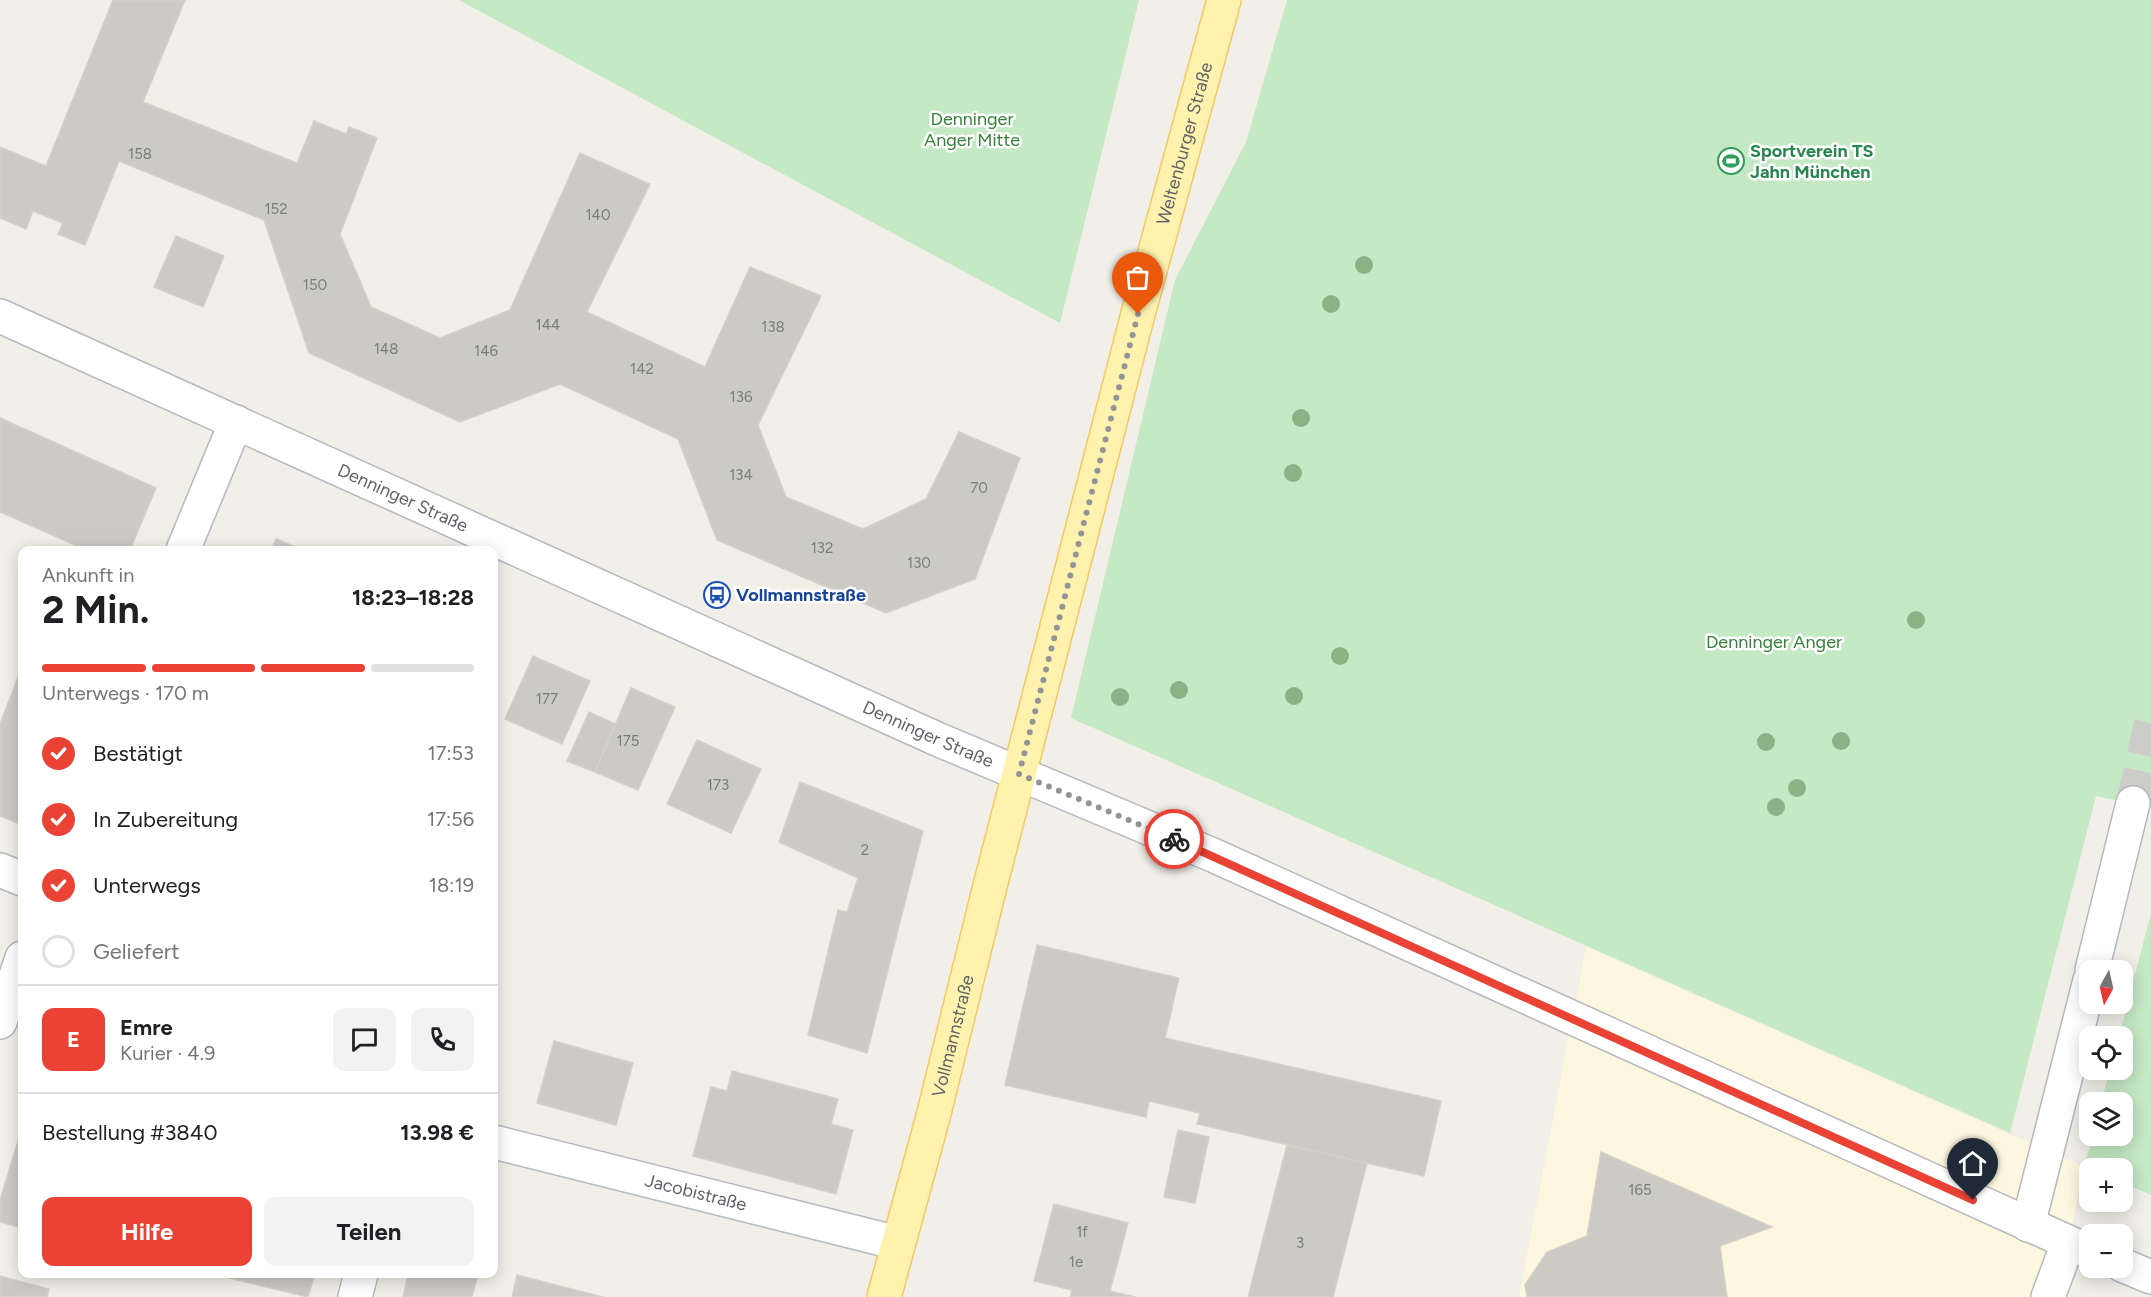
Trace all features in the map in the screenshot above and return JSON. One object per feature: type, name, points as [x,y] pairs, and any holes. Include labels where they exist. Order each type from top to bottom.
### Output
[{"type":"main road","name":"Weltenburger Straße","points":[[1019,774],[1136,325],[1224,0]]},
{"type":"main road","name":"Vollmannstraße","points":[[884,1297],[933,1118],[1019,774]]},
{"type":"street","name":"Denninger Straße","points":[[0,316],[937,740],[1215,856],[2079,1247]]},
{"type":"street","points":[[185,546],[236,422]]},
{"type":"street","points":[[2094,960],[2133,803]]},
{"type":"street","points":[[0,870],[18,877]]},
{"type":"street","points":[[9,1010],[18,974]]},
{"type":"street","points":[[2028,1224],[2081,1014]]},
{"type":"street","name":"Jacobistraße","points":[[498,1143],[898,1243]]},
{"type":"street","points":[[2048,1297],[2079,1247]]},
{"type":"street","points":[[2133,1270],[2151,1277]]},
{"type":"street","points":[[355,1297],[360,1278]]},
{"type":"shaded area","points":[[1586,947],[2079,1165],[2079,1191],[2057,1297],[1519,1297]]},
{"type":"green space","name":"Denninger Anger Mitte","points":[[459,0],[1139,0],[1060,323]]},
{"type":"green space","name":"Denninger Anger","points":[[1287,0],[2151,0],[2151,807],[2096,796],[2010,1133],[1071,718],[1175,280],[1246,142]]},
{"type":"green space","points":[[2151,913],[2151,1195],[2133,1187],[2133,1158],[2087,1158],[2090,1146],[2133,1146],[2133,1092],[2104,1092],[2107,1080],[2133,1080],[2133,1026],[2122,1026],[2125,1014],[2133,1014],[2133,982]]},
{"type":"building","points":[[113,0],[185,0],[143,102],[297,163],[314,121],[346,134],[349,127],[377,138],[340,234],[371,307],[440,338],[510,310],[580,153],[650,184],[587,312],[705,367],[750,267],[821,296],[758,425],[786,497],[863,529],[926,499],[959,432],[1020,458],[975,579],[886,613],[717,540],[678,439],[560,384],[460,422],[309,353],[264,220],[119,161],[85,245],[58,234],[63,223],[33,211],[26,229],[0,218],[0,147],[46,166]]},
{"type":"building","points":[[176,236],[224,256],[203,307],[154,287]]},
{"type":"building","points":[[0,418],[156,488],[132,546],[77,546],[0,512]]},
{"type":"building","points":[[276,539],[293,546],[273,546]]},
{"type":"building","points":[[533,656],[590,681],[562,744],[505,719]]},
{"type":"building","points":[[18,677],[18,823],[0,816],[0,724]]},
{"type":"building","points":[[631,688],[675,707],[638,790],[595,772]]},
{"type":"building","points":[[589,712],[615,724],[595,772],[567,761]]},
{"type":"building","points":[[697,740],[761,769],[731,833],[667,804]]},
{"type":"building","points":[[800,782],[923,831],[867,1053],[808,1035],[838,910],[847,912],[858,878],[779,842]]},
{"type":"building","points":[[1037,945],[1179,978],[1165,1038],[1441,1101],[1424,1176],[1197,1124],[1200,1113],[1149,1101],[1146,1117],[1005,1085]]},
{"type":"building","points":[[554,1041],[633,1063],[616,1125],[537,1103]]},
{"type":"building","points":[[732,1071],[838,1099],[831,1124],[853,1130],[836,1194],[693,1156],[711,1087],[727,1091]]},
{"type":"building","points":[[1178,1130],[1209,1137],[1195,1203],[1164,1197]]},
{"type":"building","points":[[18,1141],[18,1227],[0,1222],[0,1200]]},
{"type":"building","points":[[1287,1145],[1367,1163],[1333,1297],[1248,1297]]},
{"type":"building","points":[[1601,1152],[1772,1227],[1720,1246],[1727,1297],[1527,1297],[1525,1285],[1547,1252],[1587,1236]]},
{"type":"building","points":[[1054,1204],[1128,1223],[1110,1291],[1135,1297],[1070,1297],[1072,1290],[1034,1281]]},
{"type":"building","points":[[517,1275],[556,1285],[603,1297],[512,1297]]},
{"type":"building","points":[[0,1276],[49,1289],[47,1297],[0,1297]]},
{"type":"building","points":[[229,1278],[314,1278],[308,1297]]},
{"type":"building","points":[[407,1278],[477,1278],[472,1297],[403,1297]]},
{"type":"tunnel","points":[[2133,803],[2151,721]]},
{"type":"way so far","points":[[1138,314],[1019,774],[1174,839]]},
{"type":"place","name":"Sportverein TS Jahn München","points":[[1731,161]]},
{"type":"place","name":"Vollmannstraße","points":[[717,595]]},
{"type":"route","points":[[1174,839],[1973,1200]]}]
